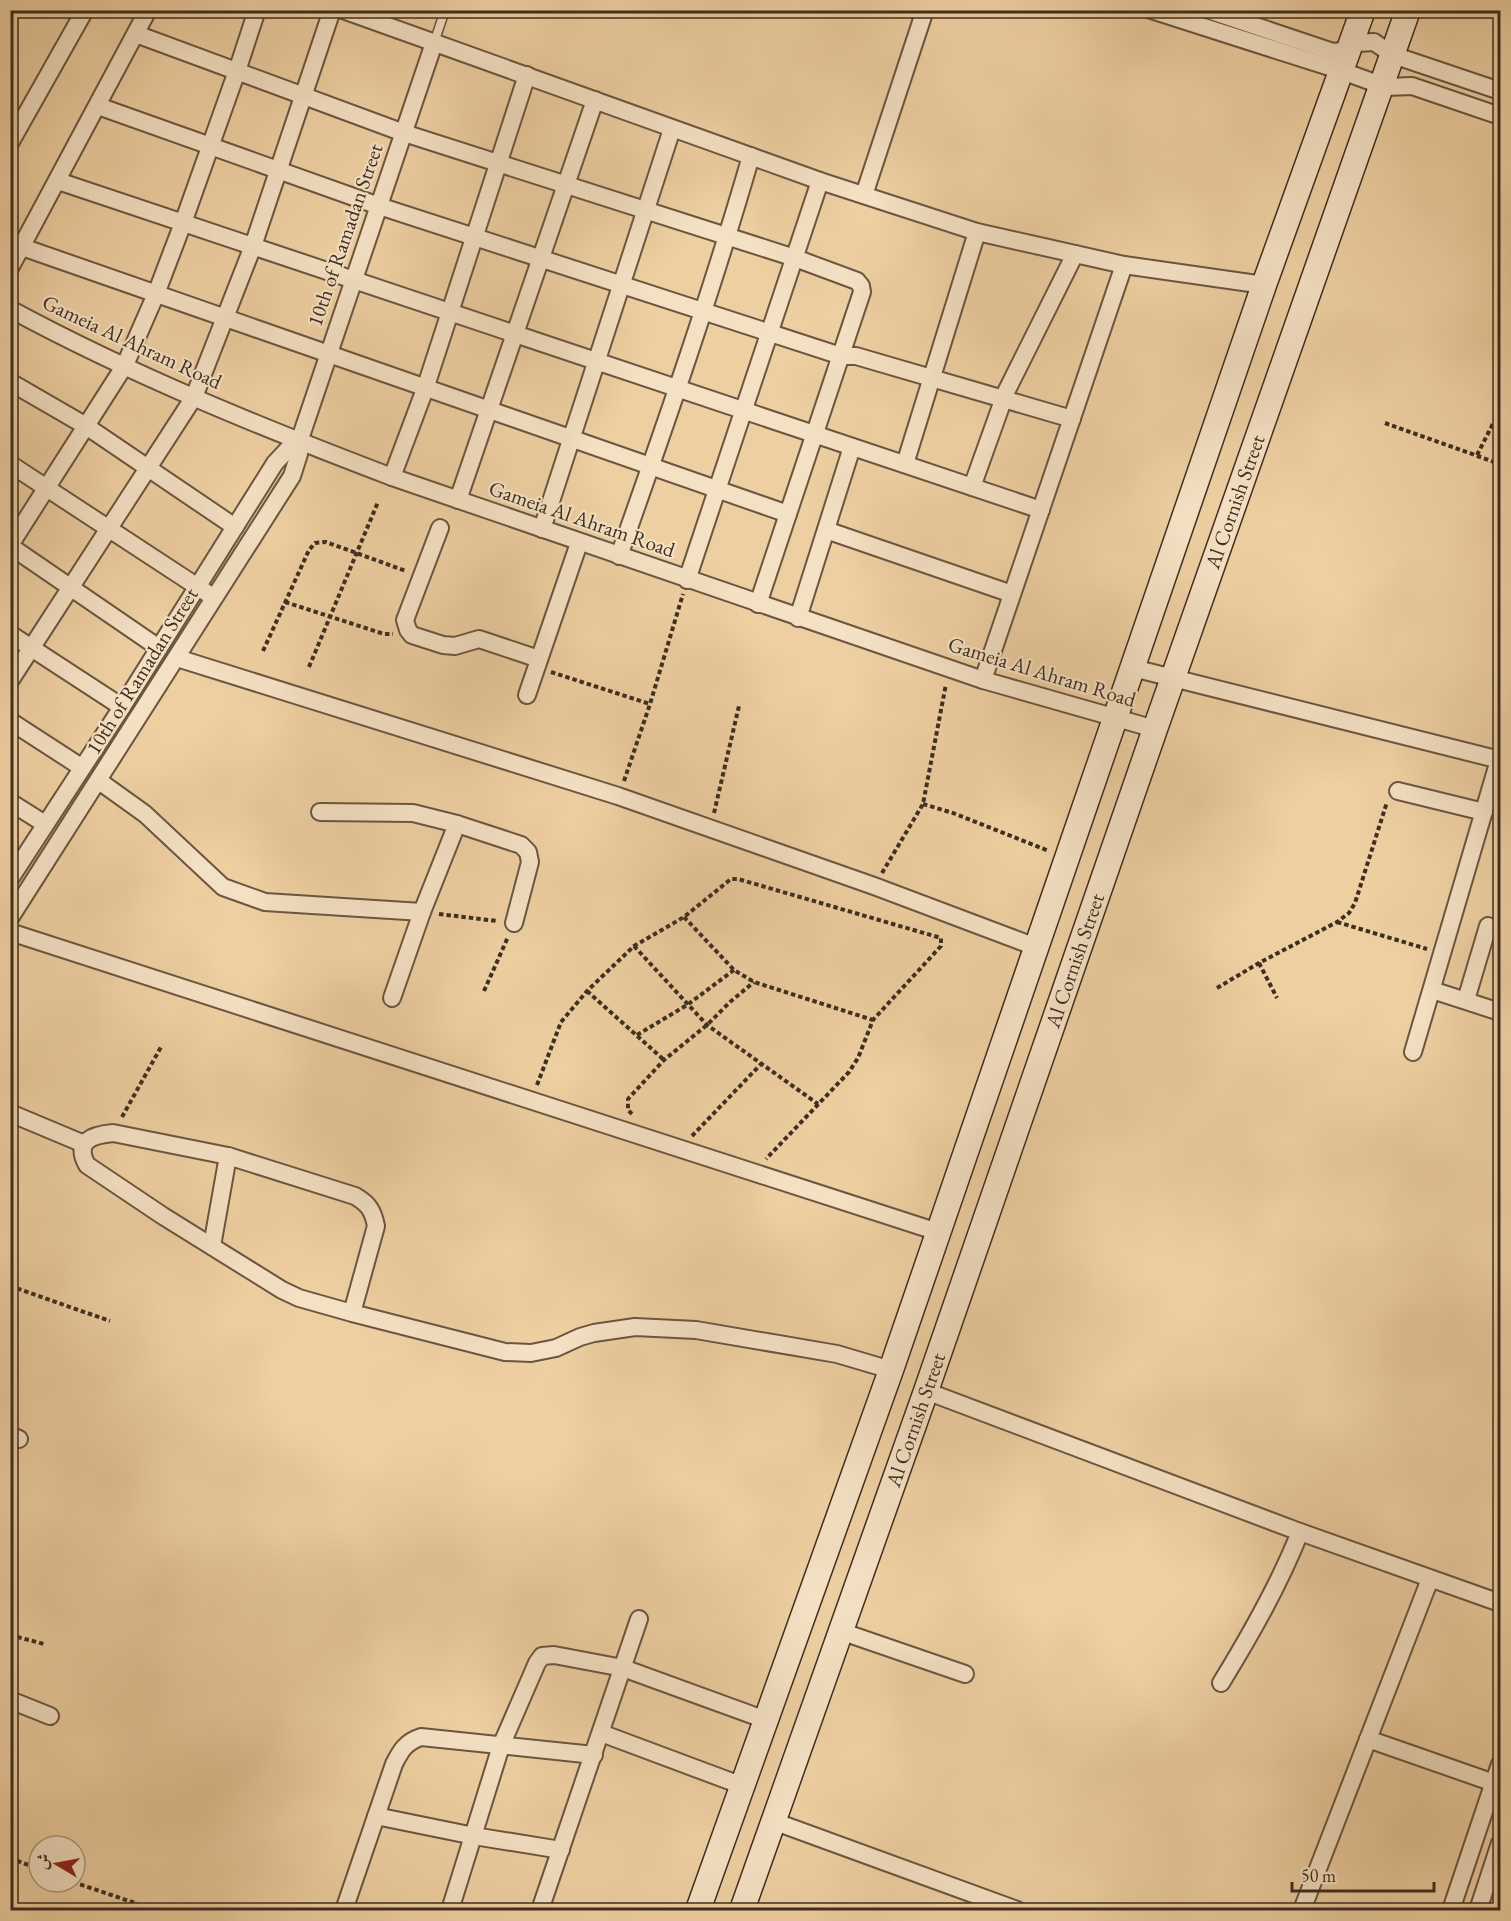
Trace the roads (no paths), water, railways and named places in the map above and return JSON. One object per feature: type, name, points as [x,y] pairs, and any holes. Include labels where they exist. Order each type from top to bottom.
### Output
[{"type":"main road","name":"Al Cornish Street","points":[[698,1911],[873,1423],[1264,285],[1363,10]]},
{"type":"main road","name":"Al Cornish Street","points":[[742,1911],[1408,10]]},
{"type":"main road","points":[[891,1370],[926,1391]]},
{"type":"main road","points":[[873,1423],[909,1436]]},
{"type":"street","points":[[10,143],[85,10]]},
{"type":"street","points":[[10,268],[148,10]]},
{"type":"street","points":[[159,648],[10,545],[125,365],[156,294],[183,223],[237,71],[256,10]]},
{"type":"street","points":[[10,681],[194,397],[254,246],[306,95],[332,10]]},
{"type":"street","points":[[343,10],[672,129],[977,232],[1124,264],[1264,285]]},
{"type":"street","points":[[864,195],[925,10]]},
{"type":"street","points":[[1151,10],[1382,86],[1390,88],[1412,86],[1500,116]]},
{"type":"street","points":[[1216,32],[1218,12],[1333,52],[1365,42],[1374,42],[1393,55],[1500,91]]},
{"type":"street","points":[[136,34],[404,133],[795,258],[852,278],[861,286],[862,292],[758,604]]},
{"type":"street","name":"10th of Ramadan Street","points":[[10,918],[292,476],[299,454],[299,442],[434,43]]},
{"type":"street","points":[[392,477],[424,389],[527,75]]},
{"type":"street","points":[[458,500],[596,100]]},
{"type":"street","points":[[98,106],[379,206],[841,356],[856,356],[1072,419]]},
{"type":"street","points":[[542,529],[672,129]]},
{"type":"street","points":[[619,556],[678,389],[728,236],[751,156]]},
{"type":"street","points":[[687,580],[820,180]]},
{"type":"street","points":[[58,181],[449,314],[1041,510]]},
{"type":"street","points":[[905,464],[977,232]]},
{"type":"street","points":[[22,247],[788,514]]},
{"type":"street","points":[[972,487],[1004,399],[1075,254]]},
{"type":"street","points":[[983,680],[1124,264]]},
{"type":"street","name":"Gameia Al Ahram Road","points":[[10,309],[65,339],[194,397],[299,442],[392,477],[948,669],[1155,729]]},
{"type":"street","points":[[10,382],[86,426],[235,527]]},
{"type":"street","name":"10th of Ramadan Street","points":[[10,879],[122,707],[275,463],[290,447],[299,442]]},
{"type":"street","points":[[798,618],[852,447]]},
{"type":"street","points":[[10,464],[215,599]]},
{"type":"street","points":[[440,528],[405,620],[408,630],[412,635],[449,646],[479,639],[538,663]]},
{"type":"street","points":[[826,530],[1012,594]]},
{"type":"street","points":[[527,695],[579,543]]},
{"type":"street","points":[[10,634],[122,707]]},
{"type":"street","points":[[177,658],[618,796],[874,886],[1036,947]]},
{"type":"street","points":[[1133,668],[1500,760],[1413,1052]]},
{"type":"street","points":[[10,721],[81,768]]},
{"type":"street","points":[[99,781],[145,814],[223,887],[242,895],[265,902],[422,912]]},
{"type":"street","points":[[1398,791],[1484,812]]},
{"type":"street","points":[[10,802],[45,824]]},
{"type":"street","points":[[320,812],[413,813],[521,844],[528,852],[530,862],[514,922]]},
{"type":"street","points":[[392,998],[422,912],[457,824]]},
{"type":"street","points":[[1466,1000],[1488,926]]},
{"type":"street","points":[[10,932],[938,1232]]},
{"type":"street","points":[[1432,990],[1500,1012]]},
{"type":"street","points":[[10,1113],[84,1144]]},
{"type":"street","points":[[352,1313],[376,1226],[373,1212],[355,1196],[228,1156],[113,1133],[92,1137],[84,1144],[83,1157],[87,1165],[212,1246],[282,1290],[299,1298],[352,1313],[505,1352],[531,1353],[556,1348],[580,1337],[635,1327],[696,1330],[837,1354],[891,1370]]},
{"type":"street","points":[[212,1246],[228,1156]]},
{"type":"street","points":[[926,1391],[1300,1532],[1500,1603]]},
{"type":"street","points":[[1221,1683],[1285,1571],[1300,1532]]},
{"type":"street","points":[[1302,1911],[1430,1580]]},
{"type":"street","points":[[540,1911],[639,1619]]},
{"type":"street","points":[[840,1631],[965,1674]]},
{"type":"street","points":[[450,1911],[501,1746],[542,1656],[554,1654],[623,1668],[766,1720]]},
{"type":"street","points":[[10,1700],[50,1716]]},
{"type":"street","points":[[601,1733],[743,1786]]},
{"type":"street","points":[[349,1910],[376,1816],[398,1756],[402,1748],[412,1740],[421,1737],[594,1755]]},
{"type":"street","points":[[1368,1739],[1494,1783]]},
{"type":"street","points":[[1451,1911],[1500,1764]]},
{"type":"street","points":[[376,1816],[474,1836],[561,1850]]},
{"type":"street","points":[[773,1821],[1017,1911]]},
{"type":"street","points":[[1478,1911],[1500,1843]]},
{"type":"lane","points":[[434,43],[445,10]]}]
